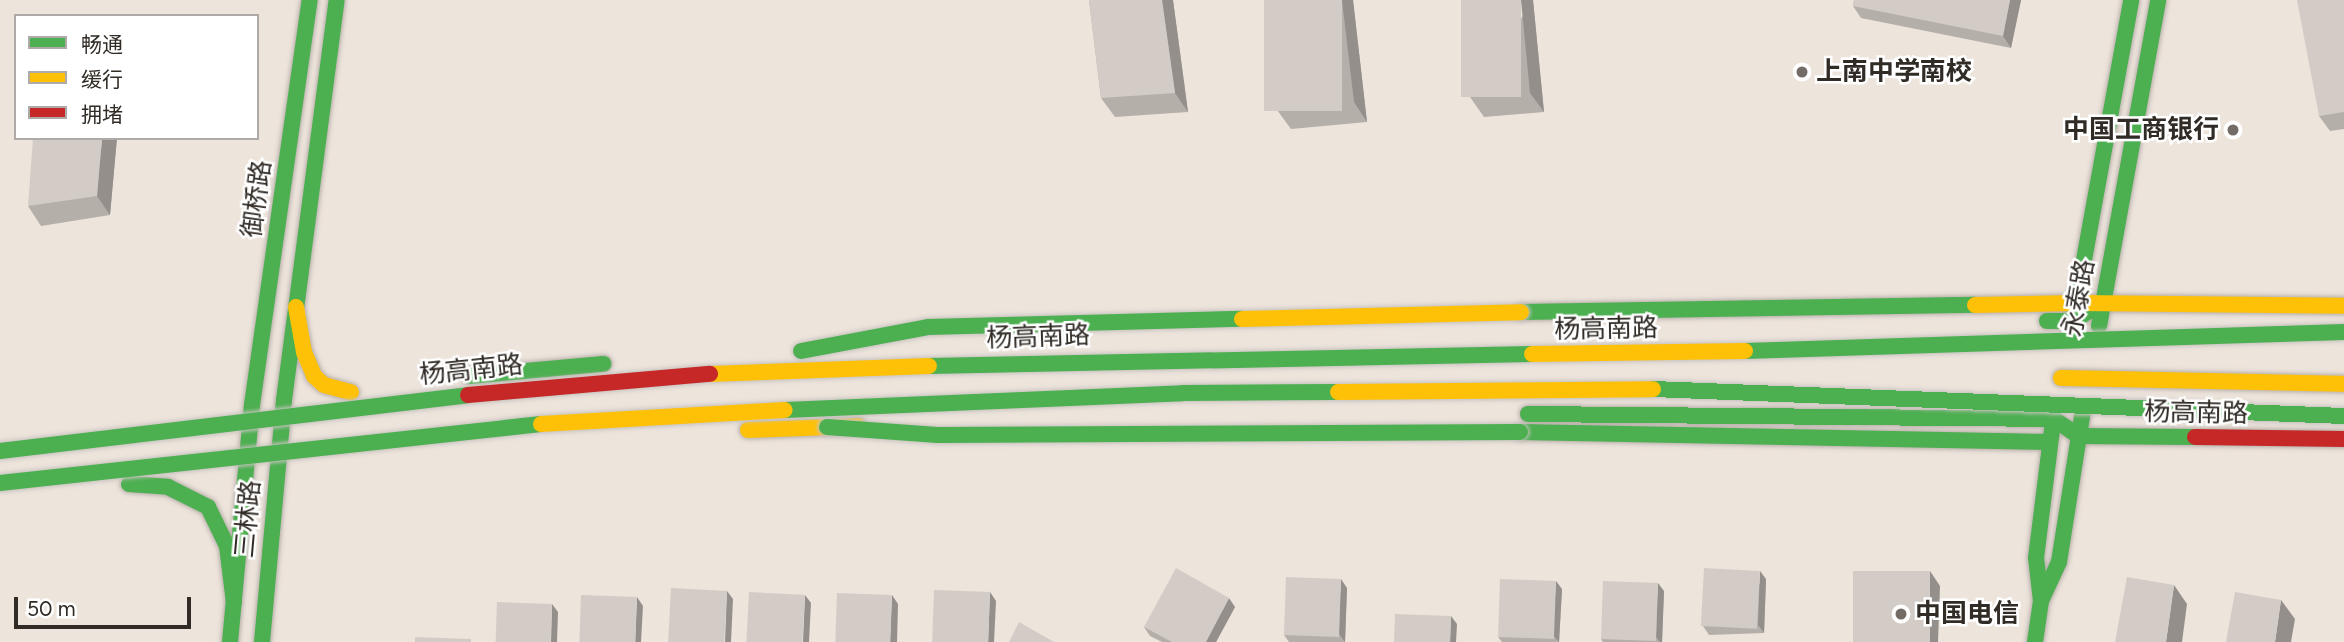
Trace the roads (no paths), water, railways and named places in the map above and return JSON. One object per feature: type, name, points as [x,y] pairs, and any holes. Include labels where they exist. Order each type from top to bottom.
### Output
[{"type":"main road","name":"御桥路","points":[[252,405],[310,0]]},
{"type":"main road","name":"御桥路","points":[[284,400],[337,0]]},
{"type":"main road","name":"永泰路","points":[[2041,601],[2059,562],[2066,427],[2062,378],[2131,0]]},
{"type":"main road","name":"永泰路","points":[[2035,642],[2041,601],[2036,558],[2050,442],[2066,427],[2089,380],[2158,0]]},
{"type":"main road","points":[[1920,324],[2073,321],[2103,302]]},
{"type":"main road","points":[[671,376],[928,327],[2103,302],[2344,306]]},
{"type":"main road","points":[[296,307],[304,352],[314,376],[324,385],[351,391]]},
{"type":"main road","points":[[2073,321],[2093,359]]},
{"type":"main road","name":"杨高南路","points":[[654,361],[999,341],[1451,332]]},
{"type":"main road","name":"杨高南路","points":[[0,451],[510,390],[671,376],[1066,359],[1738,351],[2344,332]]},
{"type":"main road","points":[[681,359],[686,432]]},
{"type":"main road","name":"杨高南路","points":[[455,378],[627,363]]},
{"type":"main road","name":"杨高南路","points":[[2062,378],[2344,384]]},
{"type":"main road","points":[[675,416],[937,435],[1688,433],[2050,442],[2066,427],[2089,380]]},
{"type":"main road","name":"杨高南路","points":[[40,428],[403,385]]},
{"type":"main road","name":"杨高南路","points":[[0,483],[249,452],[529,425],[1184,393],[1701,388],[2344,416]]},
{"type":"main road","name":"三林路","points":[[262,642],[284,400]]},
{"type":"main road","name":"三林路","points":[[230,642],[252,405]]},
{"type":"main road","name":"杨高南路","points":[[26,498],[278,462],[540,438],[1080,417],[1724,413],[2066,427],[2146,437],[2344,439]]},
{"type":"main road","points":[[1724,413],[1773,436]]},
{"type":"main road","points":[[129,484],[168,487],[208,507],[227,546],[234,603]]},
{"type":"place","name":"上南中学南校","points":[[1802,72]]},
{"type":"place","name":"中国工商银行","points":[[2233,130]]},
{"type":"place","name":"中国电信","points":[[1901,614]]}]
